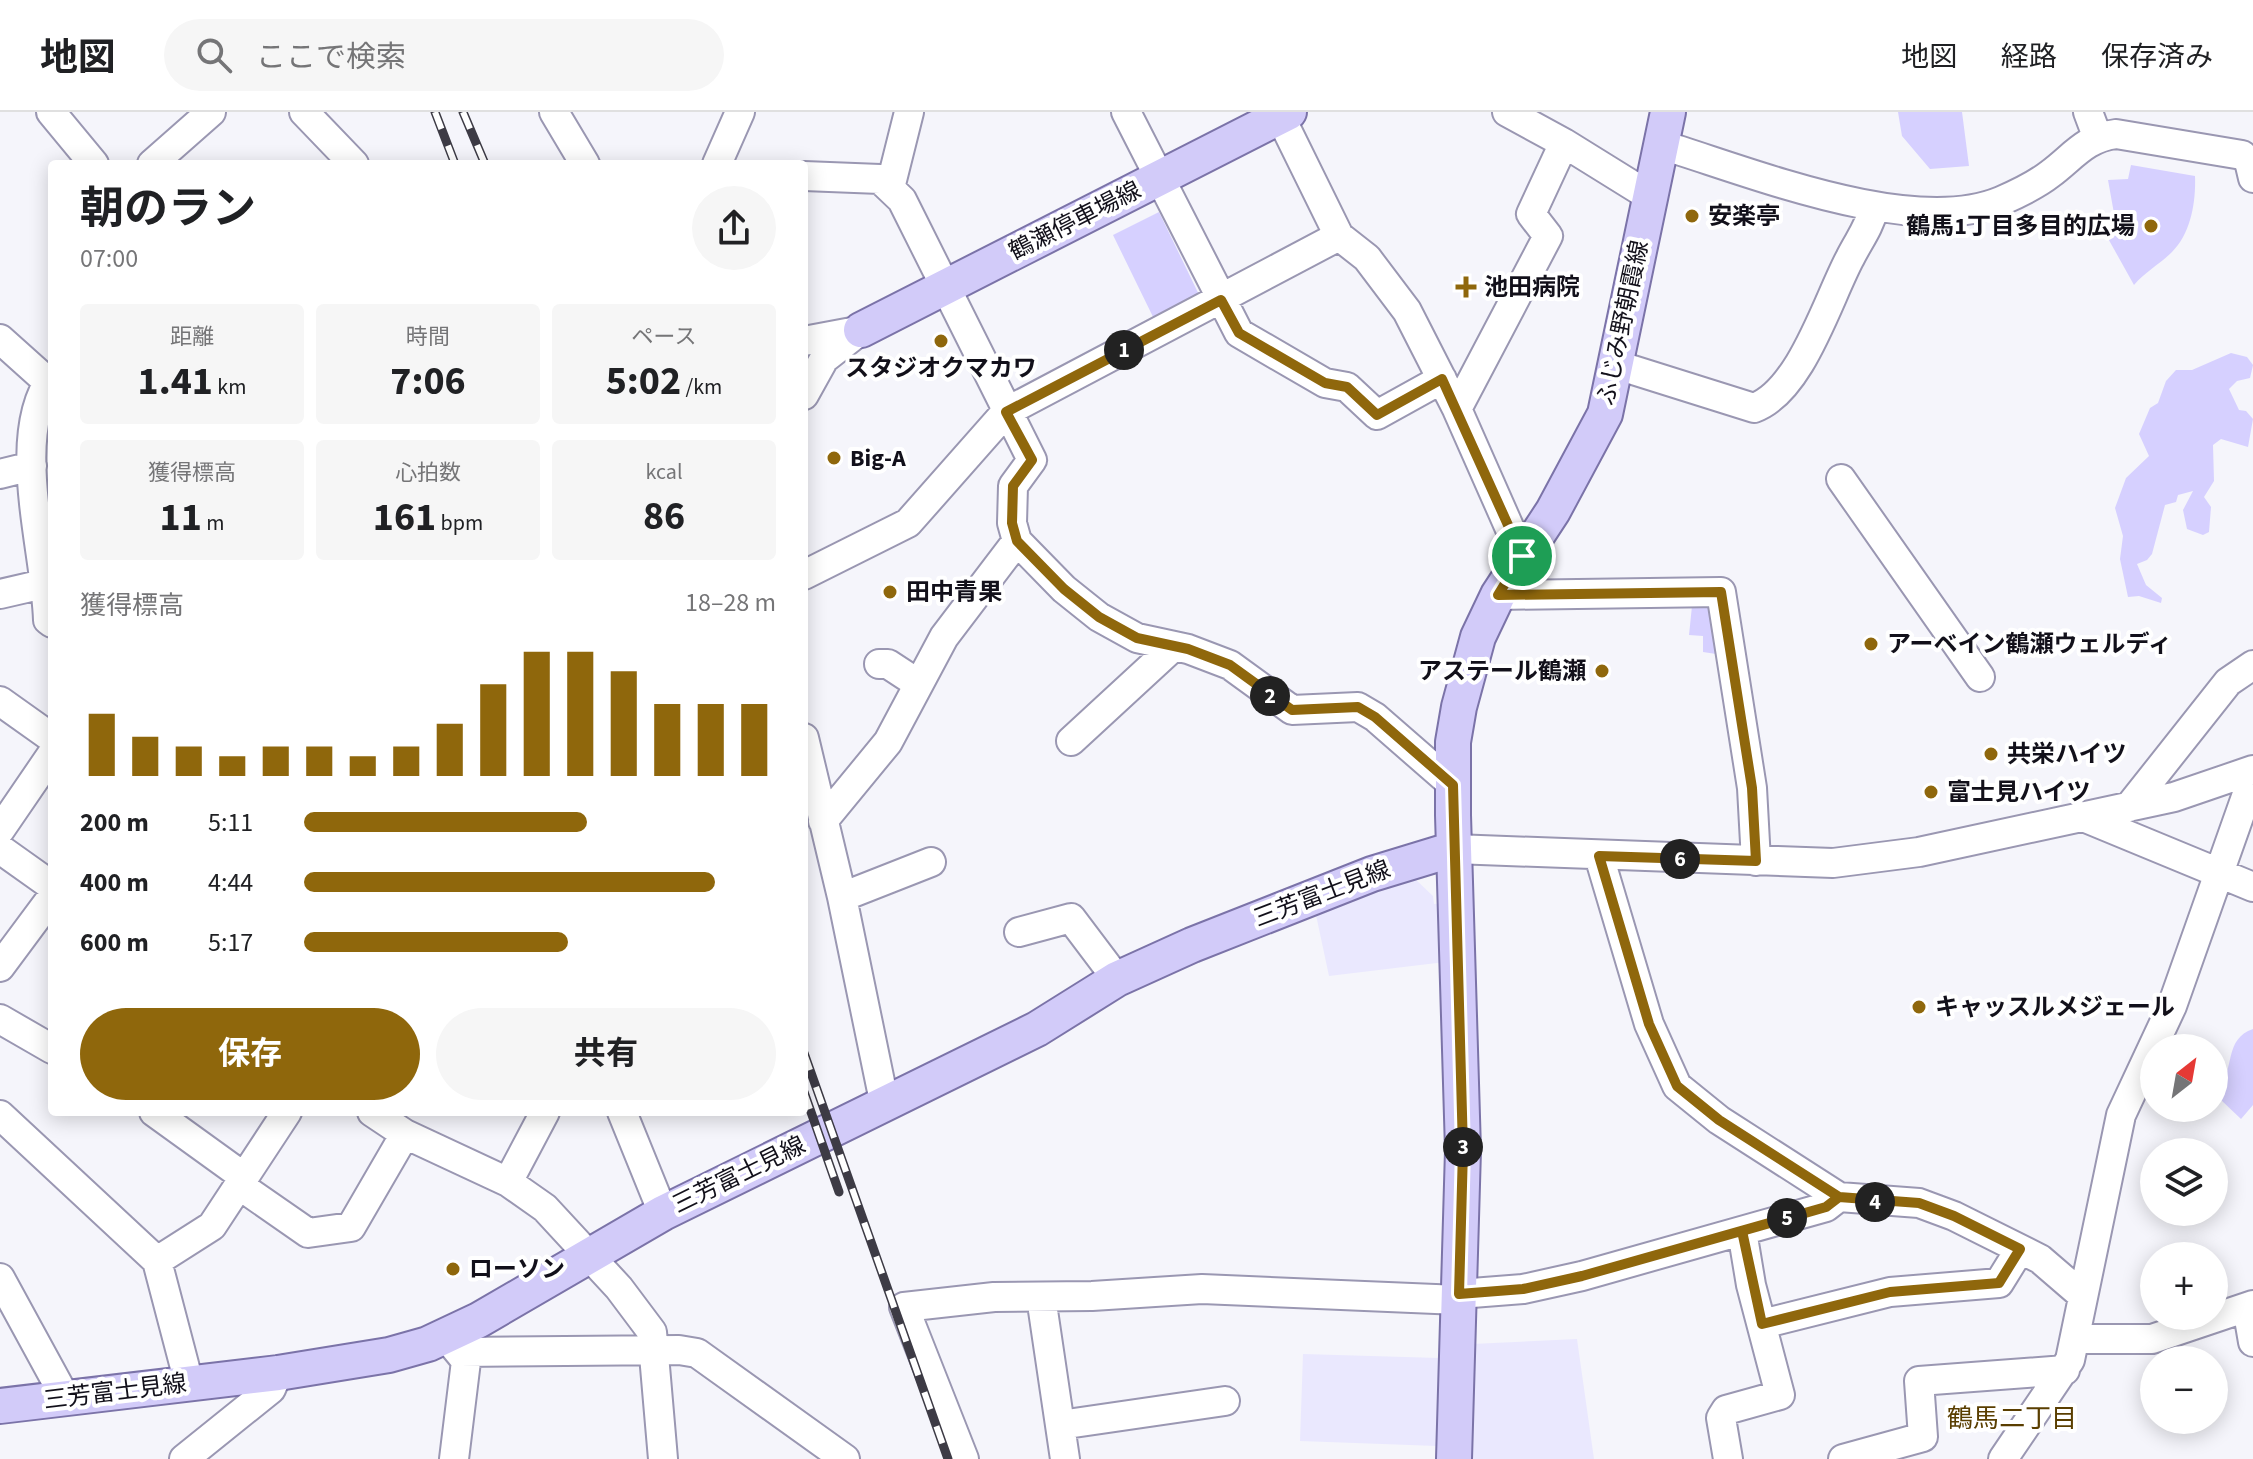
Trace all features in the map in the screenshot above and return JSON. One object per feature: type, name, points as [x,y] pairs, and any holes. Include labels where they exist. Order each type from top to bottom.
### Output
[{"type":"main road","name":"鶴瀬停車場線","points":[[861,330],[1282,114]]},
{"type":"main road","name":"ふじみ野朝霞線","points":[[1454,1459],[1463,1150],[1453,742],[1466,670],[1498,595],[1593,442],[1605,414],[1665,128]]},
{"type":"main road","name":"三芳富士見線","points":[[0,1406],[278,1373],[454,1344],[588,1255],[663,1213],[1037,1029],[1117,979],[1192,945],[1372,874],[1454,849]]},
{"type":"street","points":[[51,112],[91,160]]},
{"type":"street","points":[[157,160],[211,112]]},
{"type":"street","points":[[304,112],[350,160]]},
{"type":"street","points":[[554,112],[583,160]]},
{"type":"street","points":[[719,160],[740,112]]},
{"type":"street","points":[[890,188],[909,112]]},
{"type":"street","points":[[1126,112],[1239,333],[1325,383],[1347,387],[1377,415],[1442,379]]},
{"type":"street","points":[[1507,112],[1651,197]]},
{"type":"street","points":[[1282,114],[1339,236],[1367,258],[1407,311],[1457,409],[1522,556]]},
{"type":"street","points":[[1665,128],[1874,208],[1914,214],[1999,202],[2049,175],[2093,124],[2116,134],[2242,155],[2249,161],[2253,178]]},
{"type":"street","points":[[1457,409],[1548,236],[1531,214],[1564,143]]},
{"type":"street","points":[[808,176],[880,179],[902,200],[1032,460],[1013,486],[1012,523],[1017,541],[1064,589],[1109,623],[1137,638],[1230,665],[1292,710],[1358,707],[1375,717],[1453,785]]},
{"type":"street","points":[[1617,365],[1754,408],[1766,404],[1789,377],[1825,315],[1850,257],[1868,231],[1874,208]]},
{"type":"street","points":[[808,573],[908,523],[1006,412],[1339,236]]},
{"type":"street","points":[[808,340],[861,330]]},
{"type":"street","points":[[808,388],[824,359],[861,330]]},
{"type":"street","points":[[0,339],[48,378]]},
{"type":"street","points":[[48,385],[34,420],[32,466],[48,576]]},
{"type":"street","points":[[0,474],[32,466]]},
{"type":"street","points":[[1841,479],[1980,677]]},
{"type":"street","points":[[823,821],[888,742],[944,637],[1017,541]]},
{"type":"street","points":[[0,594],[48,583]]},
{"type":"street","points":[[1498,595],[1721,592],[1752,788],[1756,861]]},
{"type":"street","points":[[1071,741],[1173,647]]},
{"type":"street","points":[[879,664],[888,664],[917,683]]},
{"type":"street","points":[[2129,807],[2210,702],[2228,682],[2253,665]]},
{"type":"street","points":[[0,701],[48,735]]},
{"type":"street","points":[[808,755],[842,897],[885,1106]]},
{"type":"street","points":[[0,830],[48,760]]},
{"type":"street","points":[[1454,849],[1833,863],[1905,854],[2129,807],[2223,783],[2253,770]]},
{"type":"street","points":[[2003,1459],[2065,1370],[2076,1339],[2121,1115],[2172,1006],[2253,777]]},
{"type":"street","points":[[2081,816],[2216,875],[2253,887]]},
{"type":"street","points":[[0,849],[48,883]]},
{"type":"street","points":[[1599,856],[1649,1024],[1677,1086],[1719,1120],[1839,1197],[1919,1203],[1954,1216],[2056,1270],[2083,1296]]},
{"type":"street","points":[[842,897],[931,862]]},
{"type":"street","points":[[0,967],[48,902]]},
{"type":"street","points":[[1019,932],[1071,918],[1117,979]]},
{"type":"street","points":[[0,1019],[48,1047]]},
{"type":"street","points":[[0,1115],[157,1261],[189,1383]]},
{"type":"street","points":[[159,1116],[308,1233],[351,1227],[405,1134]]},
{"type":"street","points":[[157,1261],[212,1226],[284,1116]]},
{"type":"street","points":[[378,1116],[405,1134],[508,1182],[545,1208],[642,1317],[652,1332],[656,1350],[663,1459]]},
{"type":"street","points":[[508,1182],[543,1116]]},
{"type":"street","points":[[624,1116],[663,1213]]},
{"type":"street","points":[[964,1459],[904,1307],[994,1297],[1202,1289],[1459,1297],[1481,1295],[1538,1286],[1742,1231],[1826,1207],[1839,1197]]},
{"type":"street","points":[[1728,1459],[1721,1418],[1726,1410],[1780,1395],[1742,1231]]},
{"type":"street","points":[[1762,1324],[1890,1292],[1999,1283],[2020,1249]]},
{"type":"street","points":[[0,1278],[66,1399]]},
{"type":"street","points":[[1041,1297],[1065,1459]]},
{"type":"street","points":[[2076,1339],[2152,1339],[2250,1306],[2253,1342]]},
{"type":"street","points":[[454,1344],[697,1353],[845,1459]]},
{"type":"street","points":[[454,1344],[466,1361],[454,1459]]},
{"type":"street","points":[[1843,1459],[1923,1437],[1919,1381],[2065,1370]]},
{"type":"street","points":[[184,1459],[271,1389],[278,1373]]},
{"type":"street","points":[[1060,1425],[1225,1401]]},
{"type":"shaded area","points":[[1898,112],[1962,112],[1969,166],[1930,169],[1902,136]]},
{"type":"shaded area","name":"鶴馬1丁目多目的広場","points":[[2131,165],[2195,176],[2193,206],[2184,236],[2172,252],[2134,285],[2105,233],[2115,219],[2108,180],[2128,179]]},
{"type":"shaded area","points":[[1159,212],[1203,303],[1156,323],[1113,235]]},
{"type":"shaded area","points":[[2231,353],[2247,357],[2253,365],[2250,378],[2237,381],[2229,389],[2239,410],[2246,411],[2253,419],[2248,447],[2221,439],[2213,445],[2214,481],[2204,497],[2211,507],[2209,532],[2203,535],[2187,529],[2183,510],[2193,491],[2178,495],[2176,502],[2165,505],[2152,554],[2137,564],[2146,585],[2162,598],[2161,603],[2139,596],[2128,597],[2120,559],[2123,536],[2115,508],[2126,478],[2149,456],[2139,434],[2150,408],[2158,403],[2166,381],[2176,370],[2192,370]]},
{"type":"shaded area","points":[[1711,605],[1716,654],[1703,652],[1703,636],[1689,635],[1692,606]]},
{"type":"shaded area","points":[[1413,877],[1433,896],[1434,904],[1445,903],[1445,962],[1329,976],[1316,915]]},
{"type":"shaded area","points":[[2253,1029],[2253,1105],[2241,1119],[2228,1107],[2228,1068],[2234,1047],[2244,1034]]},
{"type":"shaded area","points":[[1577,1339],[1594,1459],[1469,1459],[1472,1344]]},
{"type":"shaded area","points":[[1303,1354],[1439,1358],[1437,1446],[1300,1441]]},
{"type":"railway","points":[[435,112],[453,160]]},
{"type":"railway","points":[[463,112],[483,160]]},
{"type":"railway","points":[[808,1064],[948,1459]]},
{"type":"railway","points":[[808,1103],[839,1192]]},
{"type":"place","name":"安楽亭","points":[[1692,216]]},
{"type":"place","name":"鶴馬1丁目多目的広場","points":[[2151,226]]},
{"type":"place","name":"池田病院","points":[[1466,287]]},
{"type":"place","name":"スタジオクマカワ","points":[[941,341]]},
{"type":"place","name":"Big-A","points":[[834,458]]},
{"type":"place","name":"田中青果","points":[[890,592]]},
{"type":"place","name":"アーベイン鶴瀬ウェルディ","points":[[1871,644]]},
{"type":"place","name":"アステール鶴瀬","points":[[1602,671]]},
{"type":"place","name":"共栄ハイツ","points":[[1991,754]]},
{"type":"place","name":"富士見ハイツ","points":[[1931,792]]},
{"type":"place","name":"キャッスルメジェール","points":[[1919,1007]]},
{"type":"place","name":"ローソン","points":[[453,1269]]},
{"type":"district","name":"鶴馬二丁目","points":[[2012,1418]]},
{"type":"route","points":[[1522,556],[1442,379],[1377,415],[1347,387],[1325,383],[1239,333],[1221,300],[1006,412],[1032,460],[1013,486],[1012,523],[1017,541],[1064,589],[1118,630],[1137,638],[1188,649],[1230,665],[1292,710],[1316,712],[1346,706],[1358,707],[1375,717],[1453,785],[1463,1150],[1459,1294],[1481,1295],[1523,1289],[1582,1276],[1826,1207],[1839,1197],[1861,1202],[1919,1203],[1954,1216],[2020,1249],[1999,1283],[1890,1292],[1762,1324],[1751,1285],[1742,1231],[1826,1207],[1839,1197],[1801,1176],[1719,1120],[1677,1086],[1649,1024],[1599,856],[1756,861],[1752,788],[1721,592],[1498,595],[1522,556]]}]
